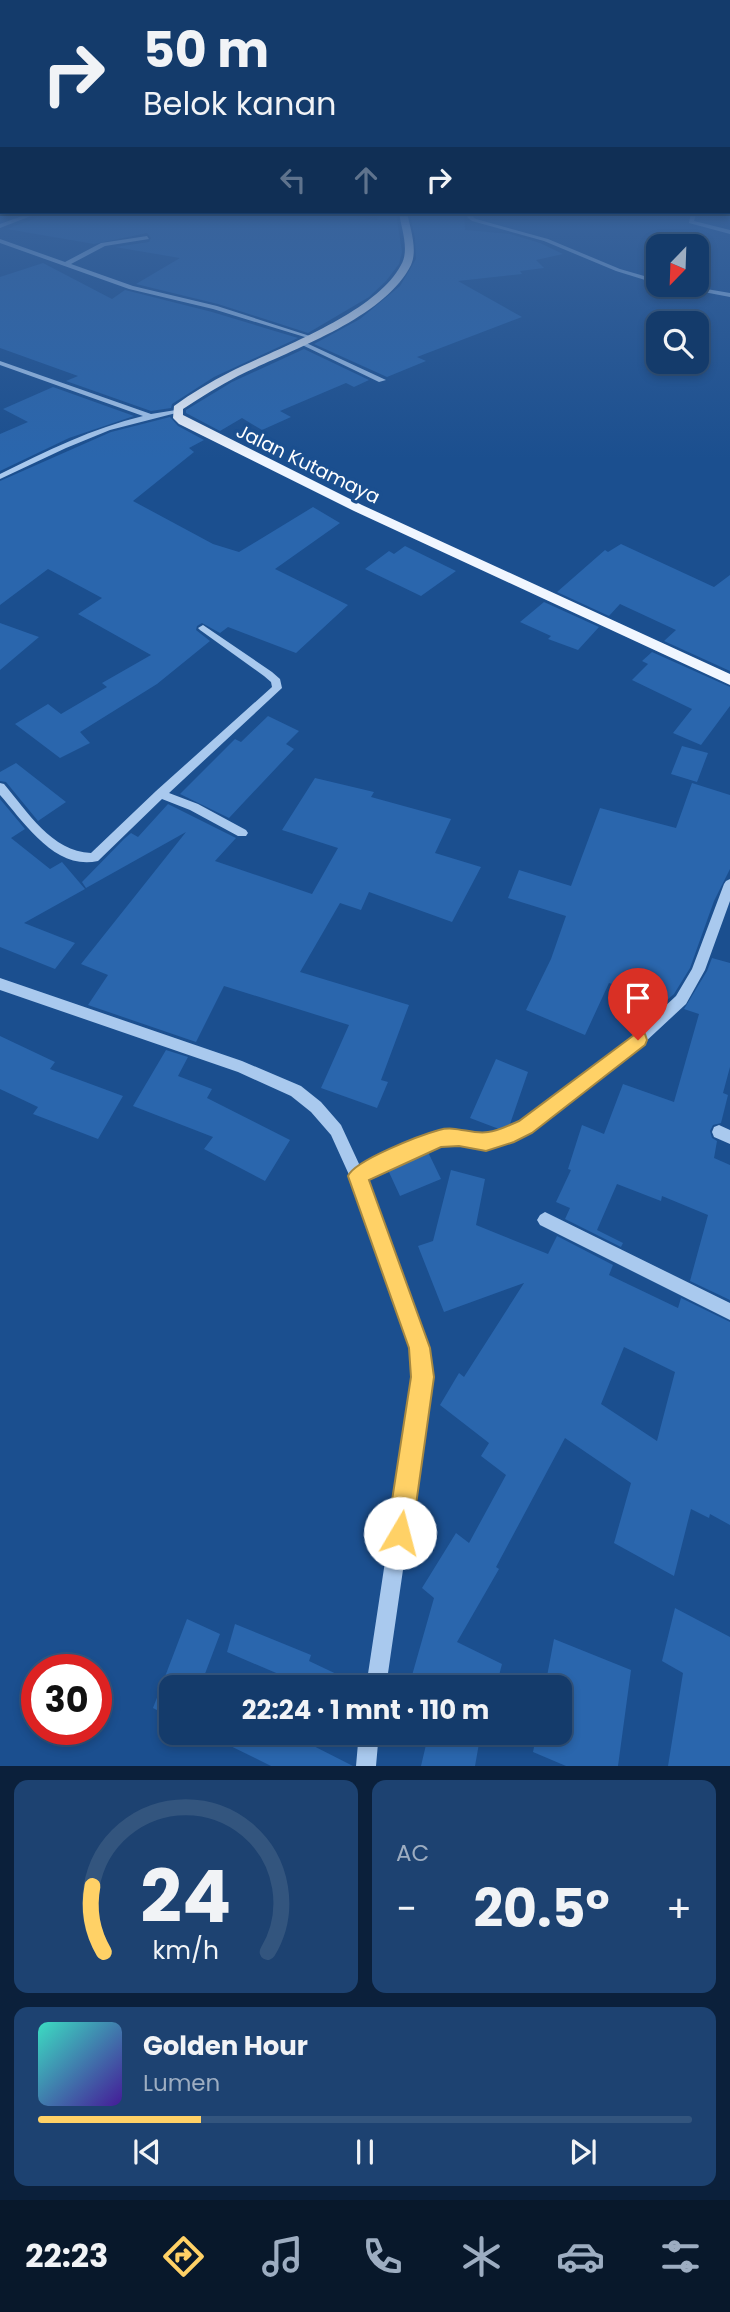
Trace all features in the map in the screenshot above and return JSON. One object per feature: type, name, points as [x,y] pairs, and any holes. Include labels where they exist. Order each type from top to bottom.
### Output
[{"type":"main road","points":[[176,412],[197,394],[244,367],[337,325],[379,294]]},
{"type":"main road","name":"Jalan Kutamaya","points":[[176,412],[180,419],[189,425],[358,508],[730,680]]},
{"type":"street","points":[[159,294],[215,307],[305,339],[382,380]]},
{"type":"street","points":[[719,295],[730,295]]},
{"type":"street","points":[[719,295],[730,300]]},
{"type":"street","points":[[0,363],[148,415]]},
{"type":"street","points":[[0,477],[61,448],[148,415],[176,412]]},
{"type":"street","points":[[0,787],[62,850],[89,859],[98,855],[159,794],[277,687],[276,681],[268,674],[202,628]]},
{"type":"street","points":[[159,794],[194,807],[242,832]]},
{"type":"street","points":[[358,1176],[440,1138],[459,1137],[486,1142],[507,1136],[525,1127],[638,1040],[681,1000],[698,971],[730,884]]},
{"type":"street","points":[[0,984],[242,1067],[296,1091],[336,1130],[358,1176],[410,1318],[419,1348],[422,1377],[378,1675]]},
{"type":"street","points":[[545,1220],[730,1311]]},
{"type":"street","points":[[366,1766],[368,1745]]},
{"type":"building","points":[[0,294],[103,294],[112,299],[119,294],[142,294],[298,338],[214,377],[172,404],[171,408],[151,411],[66,381],[78,376],[0,348]]},
{"type":"building","points":[[179,294],[372,294],[308,333]]},
{"type":"building","points":[[390,294],[482,294],[522,317],[417,357],[426,361],[387,377],[314,344],[360,319]]},
{"type":"building","points":[[304,349],[369,380],[354,387],[346,383],[280,411],[291,417],[262,430],[242,418],[220,431],[186,413],[186,410],[232,382]]},
{"type":"building","points":[[53,387],[134,416],[69,438],[0,471],[0,434],[28,422],[3,409]]},
{"type":"building","points":[[170,417],[178,426],[204,440],[189,448],[194,452],[133,501],[213,544],[239,552],[313,507],[340,523],[275,569],[348,605],[296,653],[228,627],[220,633],[202,623],[196,630],[210,641],[157,684],[80,732],[90,743],[60,758],[15,724],[48,704],[61,714],[107,687],[102,683],[151,655],[78,614],[102,598],[48,569],[0,605],[0,481],[111,432]]},
{"type":"building","points":[[621,544],[714,587],[730,575],[730,671],[664,641],[676,630],[620,604],[609,616],[557,592],[605,550],[608,552]]},
{"type":"building","points":[[405,546],[456,571],[421,596],[365,569],[389,551],[394,554]]},
{"type":"building","points":[[544,602],[599,627],[578,650],[548,639],[551,636],[520,622]]},
{"type":"building","points":[[0,623],[39,637],[0,670]]},
{"type":"building","points":[[652,652],[730,687],[730,706],[701,745],[673,733],[692,709],[632,680],[648,664],[642,661]]},
{"type":"building","points":[[268,716],[299,731],[286,744],[294,749],[229,818],[180,794],[235,739],[241,742]]},
{"type":"building","points":[[682,746],[708,753],[697,782],[671,774]]},
{"type":"building","points":[[16,763],[66,802],[38,821],[6,782],[0,781],[0,772]]},
{"type":"building","points":[[315,778],[374,792],[371,797],[451,819],[435,853],[481,867],[452,922],[369,892],[361,910],[340,903],[300,972],[409,1005],[381,1080],[388,1082],[377,1108],[321,1088],[349,1025],[224,986],[196,1042],[88,1005],[108,975],[81,964],[186,832],[86,888],[82,882],[124,839],[131,833],[138,837],[168,804],[236,838],[215,861],[312,894],[338,848],[282,830]]},
{"type":"building","points":[[692,783],[730,795],[730,869],[714,901],[690,968],[674,994],[665,1002],[609,983],[585,1035],[526,1010],[551,959],[566,916],[508,898],[519,870],[571,886],[600,808],[676,828]]},
{"type":"building","points":[[0,799],[25,829],[11,838],[50,869],[62,862],[85,889],[24,923],[75,943],[55,969],[0,947]]},
{"type":"building","points":[[712,958],[730,963],[730,1067],[723,1093],[728,1095],[721,1123],[713,1125],[710,1131],[712,1138],[717,1141],[714,1158],[730,1165],[730,1300],[690,1281],[708,1215],[662,1196],[661,1201],[617,1184],[597,1230],[623,1243],[621,1247],[565,1219],[570,1208],[556,1202],[571,1170],[568,1169],[582,1125],[604,1134],[623,1084],[674,1102],[699,1014],[684,1009]]},
{"type":"building","points":[[0,1036],[55,1062],[50,1069],[123,1096],[98,1139],[33,1114],[38,1107],[0,1089]]},
{"type":"building","points":[[166,1050],[188,1057],[178,1076],[212,1089],[207,1098],[290,1140],[265,1181],[204,1149],[213,1137],[133,1106]]},
{"type":"building","points":[[496,1059],[528,1072],[510,1124],[499,1129],[470,1118]]},
{"type":"building","points":[[428,1152],[441,1179],[400,1196],[388,1170]]},
{"type":"building","points":[[451,1170],[485,1179],[476,1225],[548,1254],[557,1236],[613,1265],[609,1275],[678,1308],[681,1298],[730,1322],[730,1525],[710,1514],[709,1518],[691,1509],[674,1576],[614,1543],[631,1483],[565,1438],[496,1567],[499,1569],[457,1642],[502,1664],[499,1675],[412,1675],[434,1598],[422,1588],[456,1533],[469,1543],[506,1475],[481,1456],[489,1443],[440,1405],[459,1373],[464,1377],[524,1283],[444,1312],[418,1246],[433,1241]],"holes":[[[624,1347],[675,1372],[657,1441],[601,1404]]]},
{"type":"building","points":[[675,1608],[730,1637],[730,1766],[668,1766],[683,1673],[662,1661]]},
{"type":"building","points":[[187,1619],[220,1634],[205,1675],[166,1675]]},
{"type":"building","points":[[235,1624],[311,1655],[309,1661],[339,1675],[281,1675],[227,1652]]},
{"type":"building","points":[[554,1639],[631,1670],[618,1766],[566,1766],[533,1752],[534,1745],[572,1745],[572,1675],[547,1675]]},
{"type":"building","points":[[159,1692],[159,1711],[153,1708]]},
{"type":"building","points":[[228,1745],[312,1745],[353,1766],[271,1766]]},
{"type":"building","points":[[426,1745],[479,1745],[475,1766],[421,1766]]},
{"type":"route","points":[[400,1533],[422,1377],[419,1348],[358,1176],[440,1138],[459,1137],[486,1142],[507,1136],[525,1127],[638,1040]]}]
